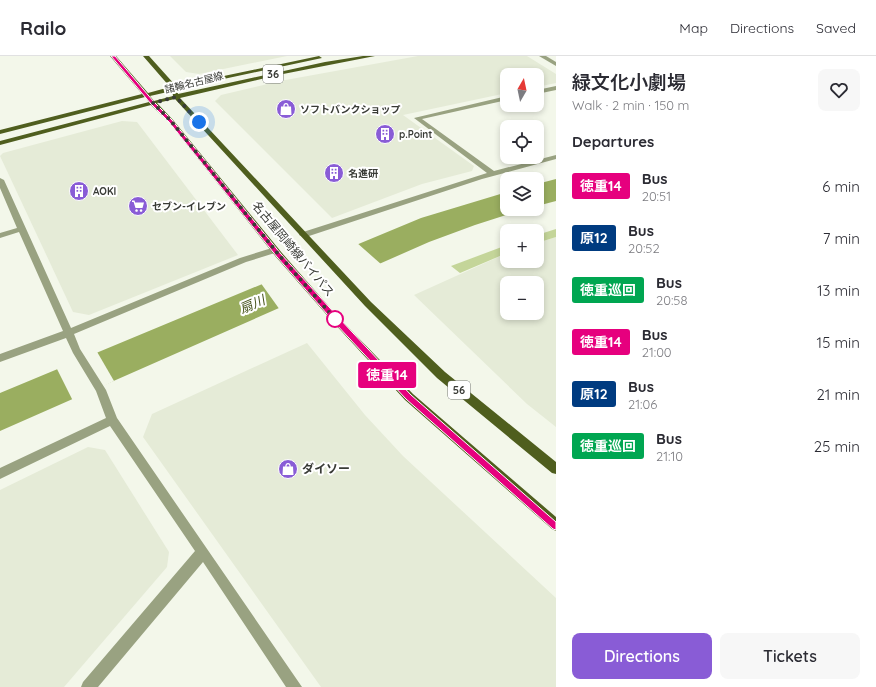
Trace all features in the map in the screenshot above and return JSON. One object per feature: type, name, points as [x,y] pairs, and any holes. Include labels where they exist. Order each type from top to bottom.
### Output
[{"type":"main road","name":"名古屋岡崎線バイパス","points":[[113,56],[153,103],[171,121],[277,253],[336,320],[408,397],[556,525]]},
{"type":"main road","points":[[146,56],[174,88],[176,97]]},
{"type":"main road","name":"諸輪名古屋線","points":[[0,143],[176,97],[285,72],[372,56]]},
{"type":"main road","name":"諸輪名古屋線","points":[[0,132],[174,88],[325,57]]},
{"type":"main road","name":"名古屋岡崎線バイパス","points":[[176,97],[368,304],[441,375],[556,469]]},
{"type":"street","points":[[542,56],[556,64]]},
{"type":"street","points":[[544,91],[556,88]]},
{"type":"street","points":[[492,173],[417,118],[500,100]]},
{"type":"street","points":[[306,238],[393,204],[492,173],[556,157]]},
{"type":"street","points":[[0,180],[78,353],[101,390],[112,420],[295,687]]},
{"type":"street","points":[[0,236],[22,229]]},
{"type":"street","points":[[0,358],[68,332],[243,260],[277,253]]},
{"type":"street","points":[[0,474],[112,420]]},
{"type":"street","points":[[88,687],[203,552]]},
{"type":"shaded area","points":[[170,56],[287,56],[199,74],[186,72]]},
{"type":"shaded area","points":[[418,56],[527,56],[556,74],[556,83],[544,86],[544,68],[500,68],[500,94],[403,115],[474,166],[472,171],[422,184],[332,218],[215,101],[221,95],[280,81]]},
{"type":"shaded area","points":[[122,121],[137,122],[238,255],[89,315],[73,312],[0,156],[3,153]]},
{"type":"shaded area","points":[[556,229],[556,237],[544,241],[544,233]]},
{"type":"shaded area","points":[[556,237],[556,427],[527,404],[414,295],[500,256],[500,268],[544,268],[544,241]]},
{"type":"shaded area","points":[[500,248],[500,256],[460,273],[451,266]]},
{"type":"shaded area","points":[[307,343],[365,415],[403,456],[556,598],[556,687],[321,687],[143,437],[152,414]]},
{"type":"shaded area","points":[[88,447],[105,450],[169,552],[167,567],[64,687],[0,687],[0,490]]},
{"type":"water","points":[[556,179],[556,201],[544,204],[544,182]]},
{"type":"water","name":"扇川","points":[[500,194],[500,216],[503,216],[429,242],[0,431],[0,393],[421,218]]},
{"type":"pier","points":[[356,242],[382,265],[280,310],[260,282]]},
{"type":"pier","points":[[96,350],[114,381],[73,401],[56,367]]},
{"type":"bus line","name":"徳重14","points":[[113,56],[153,103],[171,121],[279,255],[336,320],[408,397],[556,525]]},
{"type":"place","name":"ソフトバンクショップ","points":[[286,109]]},
{"type":"place","name":"p.Point","points":[[385,134]]},
{"type":"place","name":"名進研","points":[[334,173]]},
{"type":"place","name":"AOKI","points":[[79,191]]},
{"type":"place","name":"セブン-イレブン","points":[[138,206]]},
{"type":"place","name":"ダイソー","points":[[288,469]]},
{"type":"route","points":[[199,122],[176,97],[153,103],[171,121],[279,255],[336,320],[335,319]]}]
